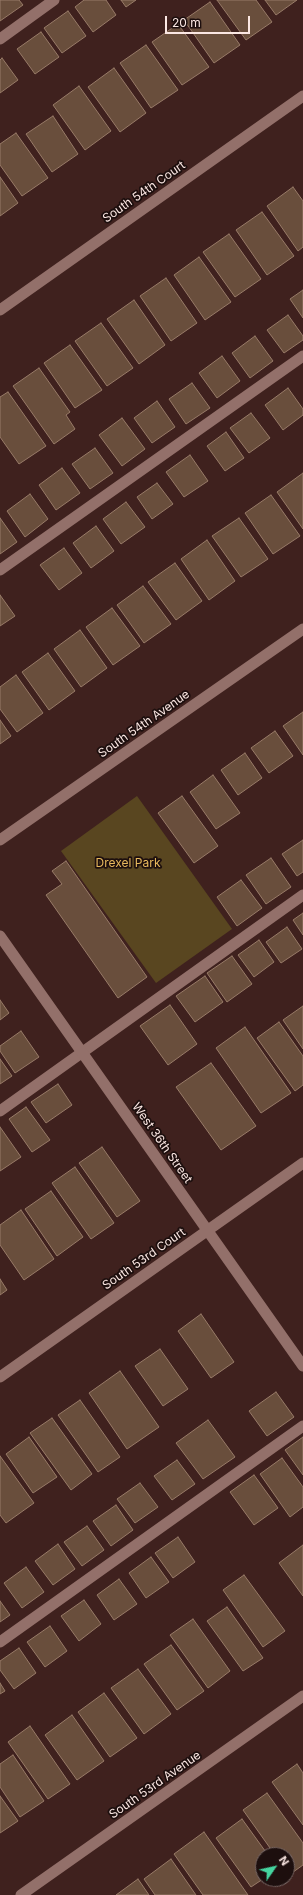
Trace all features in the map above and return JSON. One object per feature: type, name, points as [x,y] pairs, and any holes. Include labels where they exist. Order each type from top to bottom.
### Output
[{"type":"street","points":[[0,39],[54,0]]},
{"type":"street","name":"South 54th Court","points":[[0,310],[303,96]]},
{"type":"street","points":[[0,570],[303,356]]},
{"type":"street","name":"South 54th Avenue","points":[[0,840],[303,629]]},
{"type":"street","points":[[0,1111],[303,895]]},
{"type":"street","name":"West 36th Street","points":[[0,936],[303,1366]]},
{"type":"street","name":"South 53rd Court","points":[[0,1377],[303,1163]]},
{"type":"street","points":[[0,1642],[303,1426]]},
{"type":"street","name":"South 53rd Avenue","points":[[21,1895],[303,1696]]},
{"type":"green space","name":"Drexel Park","points":[[137,796],[232,929],[156,983],[61,851]]},
{"type":"building","points":[[0,0],[19,0],[23,5],[0,21]]},
{"type":"building","points":[[84,0],[106,0],[116,15],[93,32],[75,7]]},
{"type":"building","points":[[121,0],[136,0],[126,7]]},
{"type":"building","points":[[217,0],[256,0],[272,22],[246,40]]},
{"type":"building","points":[[265,0],[297,0],[276,15]]},
{"type":"building","points":[[210,2],[240,45],[214,63],[184,20]]},
{"type":"building","points":[[68,11],[86,36],[62,53],[44,28]]},
{"type":"building","points":[[178,24],[209,67],[182,85],[152,42]]},
{"type":"building","points":[[41,32],[59,57],[35,74],[17,49]]},
{"type":"building","points":[[146,45],[178,90],[151,108],[120,63]]},
{"type":"building","points":[[2,58],[18,80],[0,93],[0,60]]},
{"type":"building","points":[[114,68],[146,113],[120,132],[88,87]]},
{"type":"building","points":[[79,86],[111,131],[85,150],[53,105]]},
{"type":"building","points":[[53,116],[78,154],[52,172],[26,134]]},
{"type":"building","points":[[16,133],[48,178],[22,196],[0,165],[0,144]]},
{"type":"building","points":[[0,177],[18,203],[0,216]]},
{"type":"building","points":[[293,187],[303,201],[303,247],[298,251],[267,206]]},
{"type":"building","points":[[262,212],[294,256],[267,275],[236,230]]},
{"type":"building","points":[[229,234],[261,279],[235,297],[203,252]]},
{"type":"building","points":[[199,257],[231,302],[205,320],[174,275]]},
{"type":"building","points":[[166,278],[197,323],[171,341],[140,296]]},
{"type":"building","points":[[303,290],[303,318],[290,299]]},
{"type":"building","points":[[134,300],[165,345],[139,364],[107,319]]},
{"type":"building","points":[[288,315],[303,336],[303,340],[284,353],[267,330]]},
{"type":"building","points":[[101,323],[133,368],[107,386],[75,341]]},
{"type":"building","points":[[255,336],[273,361],[250,378],[232,353]]},
{"type":"building","points":[[70,345],[102,390],[75,408],[44,363]]},
{"type":"building","points":[[222,356],[240,381],[217,398],[199,373]]},
{"type":"building","points":[[39,368],[70,412],[66,415],[75,429],[54,444],[13,386]]},
{"type":"building","points":[[192,383],[210,408],[186,424],[169,399]]},
{"type":"building","points":[[288,388],[303,409],[303,415],[283,430],[265,405]]},
{"type":"building","points":[[8,392],[46,446],[19,464],[0,437],[0,397]]},
{"type":"building","points":[[157,401],[175,427],[152,443],[134,418]]},
{"type":"building","points":[[251,413],[270,438],[249,453],[230,428]]},
{"type":"building","points":[[122,418],[145,449],[122,466],[99,435]]},
{"type":"building","points":[[226,432],[244,458],[225,471],[207,446]]},
{"type":"building","points":[[95,448],[113,473],[90,489],[72,464]]},
{"type":"building","points":[[190,455],[208,481],[184,497],[166,472]]},
{"type":"building","points":[[62,468],[80,493],[56,510],[39,485]]},
{"type":"building","points":[[303,473],[303,529],[277,492]]},
{"type":"building","points":[[157,483],[173,504],[152,519],[137,497]]},
{"type":"building","points":[[30,494],[48,519],[25,537],[7,511]]},
{"type":"building","points":[[271,495],[300,536],[273,554],[245,513]]},
{"type":"building","points":[[126,502],[145,527],[121,544],[103,519]]},
{"type":"building","points":[[0,518],[17,542],[0,554]]},
{"type":"building","points":[[239,518],[268,559],[241,577],[212,536]]},
{"type":"building","points":[[96,526],[114,551],[91,568],[73,543]]},
{"type":"building","points":[[207,540],[235,581],[209,600],[181,559]]},
{"type":"building","points":[[64,548],[82,573],[59,590],[40,565]]},
{"type":"building","points":[[175,563],[202,601],[176,620],[148,582]]},
{"type":"building","points":[[143,586],[171,624],[144,643],[117,605]]},
{"type":"building","points":[[0,595],[15,616],[0,626]]},
{"type":"building","points":[[112,608],[140,646],[113,665],[86,627]]},
{"type":"building","points":[[80,630],[107,668],[81,687],[54,649]]},
{"type":"building","points":[[48,653],[75,691],[49,710],[22,672]]},
{"type":"building","points":[[16,675],[43,713],[17,732],[0,709],[0,687]]},
{"type":"building","points":[[303,712],[303,755],[283,726]]},
{"type":"building","points":[[0,720],[11,736],[0,744]]},
{"type":"building","points":[[275,731],[293,756],[269,773],[251,748]]},
{"type":"building","points":[[245,753],[262,778],[238,795],[221,770]]},
{"type":"building","points":[[213,775],[240,813],[216,829],[190,792]]},
{"type":"building","points":[[182,796],[218,846],[194,863],[158,813]]},
{"type":"building","points":[[303,840],[303,872],[297,876],[282,854]]},
{"type":"building","points":[[271,858],[291,887],[266,904],[246,875]]},
{"type":"building","points":[[66,861],[147,977],[118,998],[46,895],[62,884],[52,871]]},
{"type":"building","points":[[241,880],[262,908],[237,926],[217,897]]},
{"type":"building","points":[[303,913],[303,935],[293,920]]},
{"type":"building","points":[[287,927],[302,949],[281,963],[266,942]]},
{"type":"building","points":[[259,940],[274,962],[254,977],[238,955]]},
{"type":"building","points":[[232,956],[252,984],[227,1002],[207,973]]},
{"type":"building","points":[[205,976],[223,1002],[195,1022],[176,996]]},
{"type":"building","points":[[0,1000],[9,1013],[0,1020]]},
{"type":"building","points":[[170,1005],[197,1044],[168,1065],[140,1026]]},
{"type":"building","points":[[303,1006],[303,1049],[283,1020]]},
{"type":"building","points":[[279,1022],[303,1056],[303,1085],[295,1091],[257,1038]]},
{"type":"building","points":[[245,1027],[291,1093],[261,1113],[216,1048]]},
{"type":"building","points":[[21,1031],[39,1057],[15,1073],[0,1051],[0,1046]]},
{"type":"building","points":[[0,1059],[12,1076],[0,1084]]},
{"type":"building","points":[[211,1063],[256,1126],[221,1150],[176,1087]]},
{"type":"building","points":[[58,1084],[72,1105],[46,1123],[31,1102]]},
{"type":"building","points":[[26,1107],[50,1140],[32,1152],[9,1119]]},
{"type":"building","points":[[0,1127],[21,1157],[0,1171]]},
{"type":"building","points":[[102,1147],[140,1201],[117,1217],[79,1163]]},
{"type":"building","points":[[75,1167],[114,1223],[91,1239],[52,1183]]},
{"type":"building","points":[[51,1191],[83,1237],[57,1256],[25,1209]]},
{"type":"building","points":[[21,1210],[54,1259],[24,1280],[0,1245],[0,1225]]},
{"type":"building","points":[[0,1279],[7,1290],[0,1295]]},
{"type":"building","points":[[201,1314],[234,1362],[211,1378],[178,1331]]},
{"type":"building","points":[[160,1349],[188,1389],[163,1406],[135,1366]]},
{"type":"building","points":[[120,1371],[159,1427],[127,1449],[89,1393]]},
{"type":"building","points":[[276,1392],[294,1417],[267,1436],[249,1411]]},
{"type":"building","points":[[80,1400],[120,1457],[98,1472],[58,1415]]},
{"type":"building","points":[[52,1418],[92,1474],[71,1490],[30,1433]]},
{"type":"building","points":[[208,1420],[235,1457],[203,1479],[176,1443]]},
{"type":"building","points":[[29,1437],[57,1477],[33,1493],[6,1454]]},
{"type":"building","points":[[303,1437],[303,1475],[285,1450]]},
{"type":"building","points":[[0,1456],[34,1503],[6,1523],[0,1515]]},
{"type":"building","points":[[282,1458],[303,1487],[303,1507],[290,1517],[260,1474]]},
{"type":"building","points":[[177,1460],[195,1484],[172,1500],[154,1476]]},
{"type":"building","points":[[254,1475],[278,1508],[254,1525],[230,1492]]},
{"type":"building","points":[[140,1483],[158,1507],[135,1523],[117,1499]]},
{"type":"building","points":[[116,1505],[133,1530],[111,1546],[93,1521]]},
{"type":"building","points":[[87,1526],[104,1550],[82,1566],[64,1542]]},
{"type":"building","points":[[178,1537],[195,1562],[173,1578],[155,1553]]},
{"type":"building","points":[[58,1544],[75,1569],[53,1585],[35,1561]]},
{"type":"building","points":[[303,1545],[303,1596],[279,1563]]},
{"type":"building","points":[[151,1557],[169,1582],[146,1598],[129,1573]]},
{"type":"building","points":[[26,1567],[44,1592],[22,1608],[4,1583]]},
{"type":"building","points":[[244,1575],[285,1631],[263,1647],[223,1590]]},
{"type":"building","points":[[119,1579],[137,1604],[114,1620],[97,1595]]},
{"type":"building","points":[[84,1600],[101,1624],[79,1641],[61,1616]]},
{"type":"building","points":[[0,1601],[10,1615],[0,1622]]},
{"type":"building","points":[[227,1607],[263,1658],[243,1671],[207,1621]]},
{"type":"building","points":[[193,1619],[230,1671],[208,1688],[170,1635]]},
{"type":"building","points":[[50,1626],[67,1651],[45,1667],[27,1642]]},
{"type":"building","points":[[171,1645],[204,1691],[177,1710],[144,1664]]},
{"type":"building","points":[[19,1648],[36,1673],[14,1689],[0,1670],[0,1661]]},
{"type":"building","points":[[138,1669],[171,1714],[144,1734],[111,1688]]},
{"type":"building","points":[[0,1683],[5,1691],[0,1694]]},
{"type":"building","points":[[104,1693],[137,1738],[110,1757],[78,1712]]},
{"type":"building","points":[[72,1715],[104,1761],[77,1780],[45,1735]]},
{"type":"building","points":[[30,1726],[70,1784],[48,1799],[8,1742]]},
{"type":"building","points":[[13,1755],[44,1801],[20,1817],[0,1787],[0,1764]]},
{"type":"building","points":[[297,1764],[303,1773],[303,1825],[272,1782]]},
{"type":"building","points":[[267,1793],[303,1843],[303,1865],[295,1871],[295,1847],[269,1847],[243,1810]]},
{"type":"building","points":[[0,1796],[18,1821],[0,1833]]},
{"type":"building","points":[[242,1819],[262,1847],[255,1847],[255,1884],[251,1887],[216,1838]]},
{"type":"building","points":[[204,1832],[248,1895],[203,1895],[174,1854]]},
{"type":"building","points":[[171,1859],[196,1895],[155,1895],[144,1879]]},
{"type":"building","points":[[138,1879],[149,1895],[116,1895]]}]
